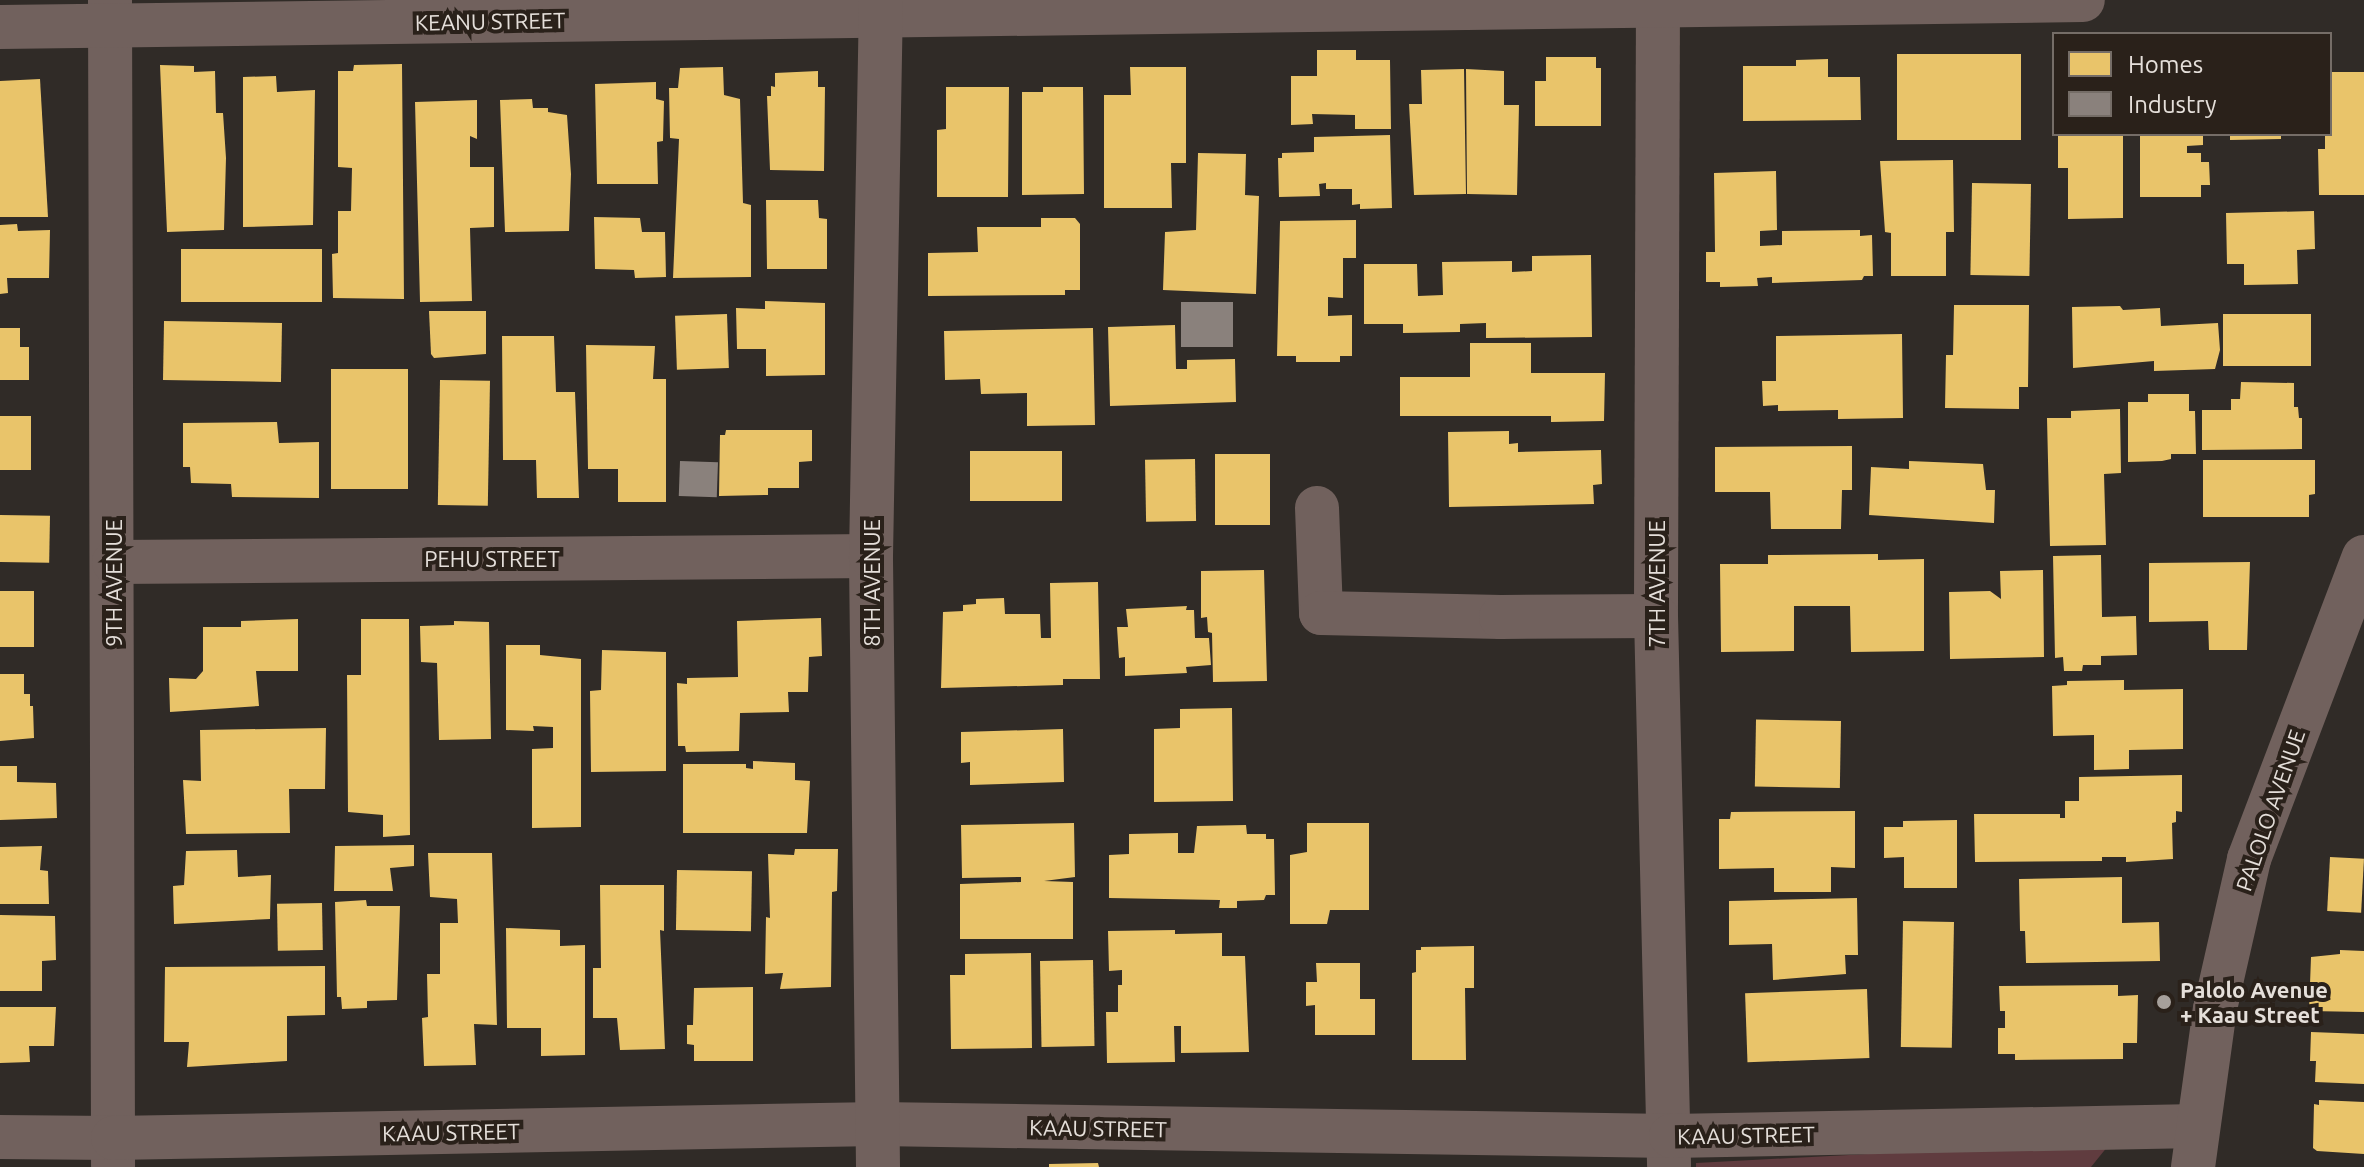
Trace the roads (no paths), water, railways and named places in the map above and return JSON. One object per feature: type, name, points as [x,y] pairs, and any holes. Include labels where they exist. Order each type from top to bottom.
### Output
[{"type":"street","name":"KEANU STREET","points":[[0,27],[110,12],[2083,0]]},
{"type":"street","name":"7TH AVENUE","points":[[1658,1],[1656,616],[1670,1152]]},
{"type":"street","name":"8TH AVENUE","points":[[878,1167],[871,556],[881,8]]},
{"type":"street","name":"9TH AVENUE","points":[[110,12],[114,562],[113,1152]]},
{"type":"street","points":[[1317,508],[1321,613],[1656,616]]},
{"type":"street","name":"PEHU STREET","points":[[114,562],[871,556]]},
{"type":"street","name":"PALOLO AVENUE","points":[[2195,1147],[2215,1009],[2249,859],[2364,557]]},
{"type":"street","name":"KAAU STREET","points":[[0,1137],[113,1152],[878,1124],[1670,1152],[2195,1147]]},
{"type":"place","name":"Palolo Avenue + Kaau Street","points":[[2164,1002]]}]
